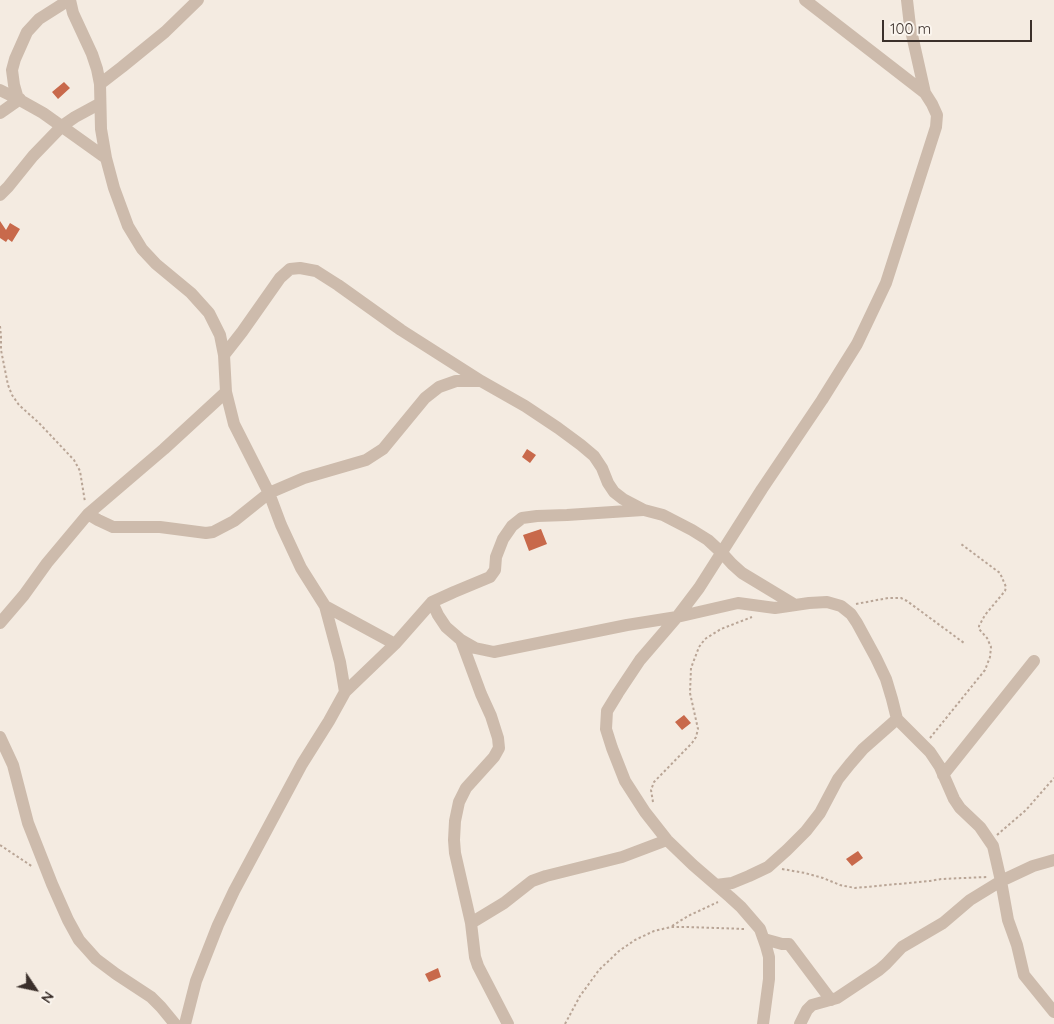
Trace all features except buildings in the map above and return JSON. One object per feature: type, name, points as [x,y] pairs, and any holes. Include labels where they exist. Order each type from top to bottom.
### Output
[{"type":"street","points":[[19,99],[14,85],[12,70],[27,32],[39,19],[70,0],[73,13],[97,69],[100,84],[101,129],[106,158],[125,219],[142,249],[156,264],[191,293],[209,313],[220,335],[224,355],[226,392],[234,424],[269,493],[281,525],[301,568],[325,606],[340,662],[345,692]]},
{"type":"street","points":[[100,84],[165,32],[198,0]]},
{"type":"street","points":[[763,1024],[769,979],[769,958],[762,934],[730,897],[667,840],[645,812],[625,781],[606,729],[607,711],[618,693],[640,660],[699,588],[857,344],[886,283],[936,127],[937,115],[924,93],[805,0]]},
{"type":"street","points":[[907,0],[910,26],[924,93]]},
{"type":"street","points":[[0,90],[44,113],[106,158]]},
{"type":"street","points":[[0,113],[19,99]]},
{"type":"street","points":[[0,195],[32,156],[62,126],[100,104]]},
{"type":"street","points":[[224,355],[280,278],[290,269],[300,268],[316,271],[338,284],[401,330],[541,417],[581,445],[594,456],[602,468],[608,484],[623,499],[644,510],[679,522],[708,540],[742,573],[795,605]]},
{"type":"street","points":[[88,514],[113,527],[160,527],[214,532],[234,521],[269,493],[304,478],[366,460],[382,450],[425,398],[439,386],[456,380],[481,381]]},
{"type":"street","points":[[0,623],[88,514],[164,449],[226,392]]},
{"type":"street","points":[[185,1024],[196,981],[234,891],[302,764],[329,722],[345,692],[395,644],[432,602],[490,577],[495,570],[496,557],[503,539],[512,526],[522,518],[644,510]]},
{"type":"street","points":[[432,602],[446,626],[461,640],[475,648],[494,652],[627,625],[677,617],[738,603],[775,608],[827,602],[841,606],[851,614],[876,658],[886,679],[897,719],[935,760],[960,808],[980,827],[993,846],[1008,920],[1017,945],[1024,975],[1054,1012]]},
{"type":"street","points":[[325,606],[395,644]]},
{"type":"street","points":[[461,640],[491,716],[499,748],[494,757],[466,788],[459,802],[455,821],[455,853],[471,923],[473,947],[478,966],[508,1024]]},
{"type":"street","points":[[943,775],[1034,660]]},
{"type":"street","points":[[716,885],[732,883],[750,876],[768,867],[787,850],[806,831],[820,813],[838,779],[856,757],[897,719]]},
{"type":"street","points":[[0,737],[13,765],[28,823],[68,920],[79,940],[96,959],[150,997],[175,1024]]},
{"type":"street","points":[[471,923],[532,881],[622,857],[667,840]]},
{"type":"street","points":[[800,1024],[807,1010],[812,1005],[837,998],[880,970],[902,947],[943,923],[1000,878],[1049,860],[1054,860]]},
{"type":"street","points":[[762,934],[782,944],[789,944],[831,1000]]},
{"type":"path","points":[[0,326],[1,350],[12,396],[74,460],[80,471],[88,514]]},
{"type":"path","points":[[924,746],[985,670],[990,657],[991,647],[979,626],[1006,587],[1000,574],[961,544]]},
{"type":"path","points":[[841,606],[888,598],[901,598],[964,643]]},
{"type":"path","points":[[655,809],[651,790],[654,782],[696,737],[698,729],[690,693],[691,668],[699,647],[705,639],[721,629],[756,615]]},
{"type":"path","points":[[990,841],[1026,810],[1054,778]]},
{"type":"path","points":[[0,844],[23,861],[49,874]]},
{"type":"path","points":[[768,867],[806,873],[840,885],[855,888],[941,879],[1000,878]]},
{"type":"path","points":[[671,927],[688,916],[730,897]]},
{"type":"path","points":[[565,1024],[580,996],[599,970],[619,951],[635,940],[654,931],[671,927],[762,934]]}]
